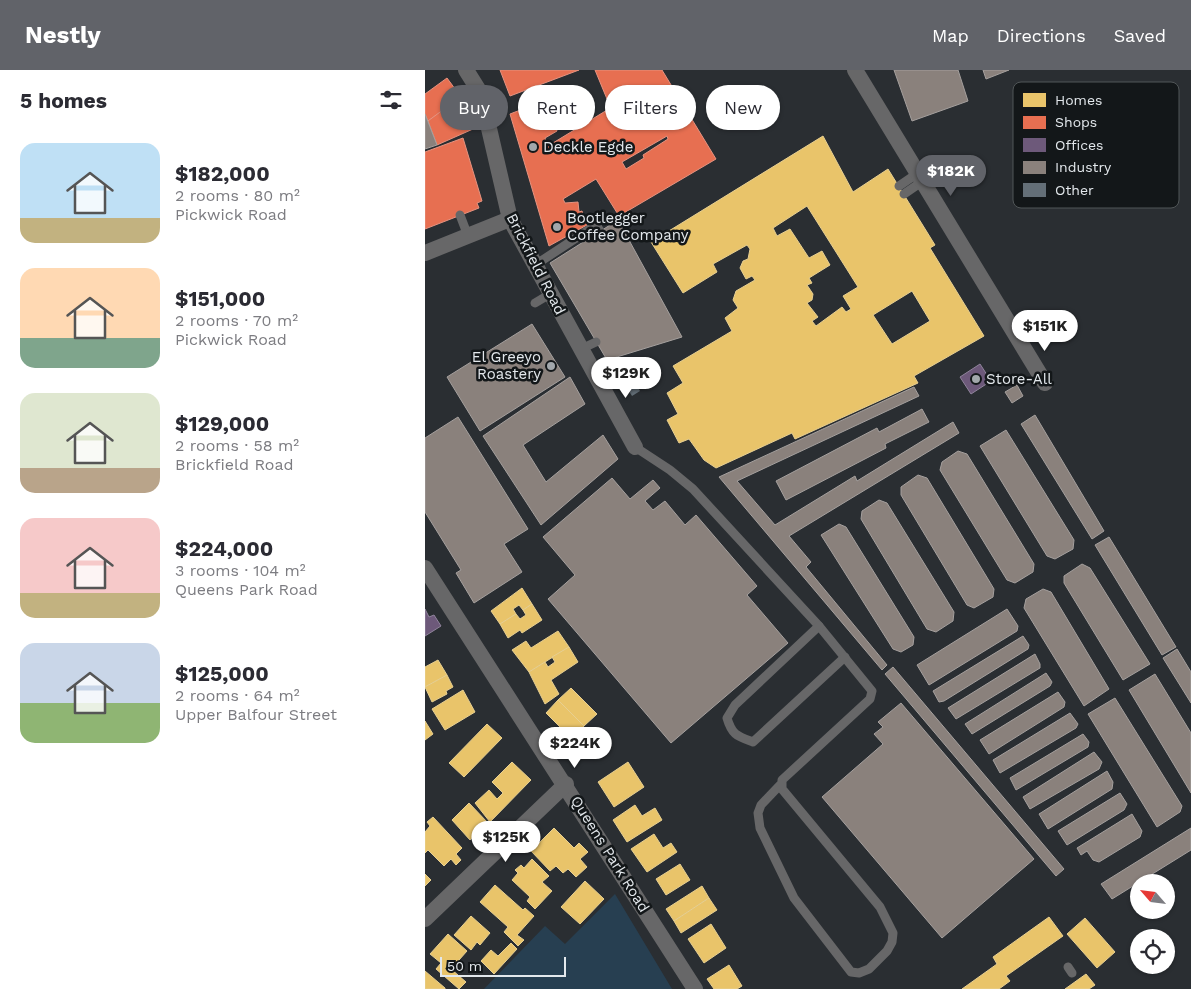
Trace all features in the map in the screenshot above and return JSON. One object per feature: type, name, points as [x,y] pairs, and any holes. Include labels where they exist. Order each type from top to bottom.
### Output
[{"type":"street","name":"Brickfield Road","points":[[466,70],[483,101],[510,219],[635,447]]},
{"type":"street","points":[[855,70],[1045,383]]},
{"type":"street","points":[[425,252],[510,219]]},
{"type":"street","name":"Queens Park Road","points":[[425,568],[566,784],[695,989]]},
{"type":"street","points":[[425,919],[566,784]]},
{"type":"lane","points":[[901,190],[920,177]]},
{"type":"lane","points":[[460,215],[467,236]]},
{"type":"lane","points":[[535,265],[596,225],[600,232]]},
{"type":"lane","points":[[535,302],[550,294]]},
{"type":"lane","points":[[581,349],[596,342]]},
{"type":"lane","points":[[635,447],[671,470],[693,489],[819,626],[872,692],[870,699],[782,780],[781,784],[761,805],[758,814],[760,828],[794,898],[851,972],[859,974],[869,969],[887,951],[892,942],[893,933],[880,907],[782,789],[781,784]]},
{"type":"lane","points":[[819,626],[735,705],[727,718],[730,730],[739,737],[753,742],[845,657]]},
{"type":"shaded area","points":[[615,894],[672,989],[484,989],[545,926],[565,944]]},
{"type":"building: Homes","points":[[823,136],[853,192],[888,169],[935,245],[930,248],[984,336],[914,376],[918,383],[795,439],[792,433],[716,468],[704,460],[689,439],[679,443],[667,420],[678,414],[667,393],[683,383],[673,366],[732,331],[725,318],[738,308],[733,300],[736,291],[755,280],[752,276],[746,279],[740,268],[743,261],[748,259],[750,249],[747,245],[713,264],[717,272],[683,293],[651,242]],"holes":[[[807,206],[858,287],[843,296],[851,309],[846,312],[842,307],[816,326],[812,321],[818,317],[807,303],[812,300],[813,294],[807,285],[812,283],[809,278],[830,265],[822,251],[809,258],[790,229],[777,236],[773,228]],[[912,291],[930,321],[892,344],[873,315]]]},
{"type":"building: Homes","points":[[522,588],[532,604],[523,610],[519,605],[513,609],[516,614],[500,624],[491,611]]},
{"type":"building: Homes","points":[[532,604],[542,620],[522,633],[520,630],[508,638],[500,624],[516,614],[520,619],[526,615],[523,610]]},
{"type":"building: Homes","points":[[558,631],[569,647],[529,672],[512,650],[526,641],[531,648]]},
{"type":"building: Homes","points":[[569,647],[578,662],[551,680],[559,694],[545,704],[529,672],[545,662],[548,667],[555,662],[552,657]]},
{"type":"building: Homes","points":[[438,660],[447,675],[425,687],[425,667]]},
{"type":"building: Homes","points":[[447,675],[453,687],[446,691],[447,694],[432,702],[425,687]]},
{"type":"building: Homes","points":[[571,688],[597,714],[584,726],[558,700]]},
{"type":"building: Homes","points":[[463,690],[475,712],[445,730],[432,709]]},
{"type":"building: Homes","points":[[558,700],[584,726],[572,739],[546,713]]},
{"type":"building: Homes","points":[[425,721],[433,734],[425,740]]},
{"type":"building: Homes","points":[[487,724],[502,738],[464,777],[449,763]]},
{"type":"building: Homes","points":[[512,762],[531,780],[490,822],[475,803],[489,790],[497,799],[503,793],[492,782]]},
{"type":"building: Homes","points":[[628,762],[644,787],[614,807],[598,782]]},
{"type":"building: Homes","points":[[469,803],[488,823],[470,840],[452,820]]},
{"type":"building: Homes","points":[[635,805],[642,816],[655,808],[662,820],[627,842],[613,820]]},
{"type":"building: Homes","points":[[433,817],[462,848],[456,854],[461,860],[456,865],[451,859],[444,866],[428,850],[425,853],[425,832],[430,826],[427,822]]},
{"type":"building: Homes","points":[[554,828],[574,848],[579,843],[588,852],[580,859],[587,867],[576,877],[568,869],[563,873],[556,866],[550,871],[531,851]]},
{"type":"building: Homes","points":[[654,834],[663,848],[671,843],[677,852],[647,872],[631,849]]},
{"type":"building: Homes","points":[[532,859],[549,876],[542,882],[552,891],[535,909],[527,901],[530,897],[512,880],[518,873],[515,870],[521,865],[524,868]]},
{"type":"building: Homes","points":[[680,864],[690,880],[666,895],[656,879]]},
{"type":"building: Homes","points":[[425,874],[431,880],[425,886]]},
{"type":"building: Homes","points":[[585,881],[604,899],[580,924],[561,907]]},
{"type":"building: Homes","points":[[495,885],[523,910],[525,908],[534,916],[517,935],[524,940],[518,946],[504,932],[508,927],[480,902]]},
{"type":"building: Homes","points":[[702,886],[709,898],[674,921],[666,909]]},
{"type":"building: Homes","points":[[709,898],[717,910],[681,933],[674,921]]},
{"type":"building: Homes","points":[[471,916],[490,933],[480,945],[477,942],[471,950],[454,935]]},
{"type":"building: Homes","points":[[1049,917],[1063,936],[1006,976],[1010,981],[999,989],[962,989],[997,964],[993,957]]},
{"type":"building: Homes","points":[[1085,918],[1115,952],[1097,968],[1067,934]]},
{"type":"building: Homes","points":[[711,924],[726,948],[704,963],[688,939]]},
{"type":"building: Homes","points":[[448,934],[467,951],[451,969],[466,982],[459,989],[436,969],[441,963],[430,954]]},
{"type":"building: Homes","points":[[511,943],[517,949],[494,974],[481,961],[491,950],[498,956]]},
{"type":"building: Homes","points":[[729,965],[742,986],[737,989],[714,989],[707,979]]},
{"type":"building: Homes","points":[[425,971],[445,988],[445,989],[425,989]]},
{"type":"building: Homes","points":[[1086,974],[1095,985],[1089,989],[1065,989]]},
{"type":"building: Shops","points":[[500,70],[579,70],[539,85],[518,85],[518,93],[510,96],[508,85],[506,85]]},
{"type":"building: Shops","points":[[595,70],[662,70],[671,85],[605,85],[605,94]]},
{"type":"building: Shops","points":[[447,78],[452,85],[440,85],[440,112],[428,121],[425,114],[425,94]]},
{"type":"building: Shops","points":[[518,111],[518,130],[557,130],[545,138],[548,146],[574,130],[595,130],[595,117],[605,111],[605,130],[696,130],[696,126],[716,159],[619,216],[596,179],[563,199],[565,203],[578,202],[579,212],[582,211],[587,225],[549,246],[510,114]],"holes":[[[667,136],[668,139],[643,155],[644,158],[626,169],[622,162]]]},
{"type":"building: Shops","points":[[440,112],[440,130],[471,130],[437,145],[428,121]]},
{"type":"building: Shops","points":[[463,138],[482,201],[477,203],[479,208],[425,229],[425,152]]},
{"type":"building: Offices","name":"Store-All","points":[[980,364],[991,381],[971,394],[960,377]]},
{"type":"building: Offices","points":[[425,609],[429,617],[434,615],[441,626],[425,636]]},
{"type":"building: Industry","points":[[894,70],[958,70],[968,101],[912,121]]},
{"type":"building: Industry","points":[[983,70],[1009,70],[986,79]]},
{"type":"building: Industry","points":[[425,114],[437,145],[425,149]]},
{"type":"building: Industry","points":[[618,220],[682,337],[607,360],[550,263]]},
{"type":"building: Industry","points":[[532,324],[565,377],[480,431],[447,377]]},
{"type":"building: Industry","points":[[570,377],[585,404],[523,445],[546,482],[603,435],[618,459],[541,525],[483,436]]},
{"type":"building: Industry","points":[[1017,385],[1023,396],[1012,403],[1005,392]]},
{"type":"building: Industry","points":[[914,387],[919,396],[737,481],[775,525],[855,476],[857,481],[953,422],[959,433],[789,536],[811,562],[806,567],[887,665],[882,670],[719,477]]},
{"type":"building: Industry","points":[[922,409],[929,422],[885,444],[886,448],[786,500],[776,481],[877,428],[879,432]]},
{"type":"building: Industry","points":[[1035,415],[1104,531],[1092,539],[1021,424]]},
{"type":"building: Industry","points":[[458,417],[528,529],[504,544],[522,572],[474,603],[456,573],[461,570],[425,512],[425,438]]},
{"type":"building: Industry","points":[[1006,430],[1074,540],[1073,549],[1055,559],[1047,556],[980,446]]},
{"type":"building: Industry","points":[[958,451],[967,454],[1034,564],[1033,572],[1015,583],[1007,580],[940,470],[942,462]]},
{"type":"building: Industry","points":[[918,475],[927,478],[994,589],[993,597],[974,608],[967,605],[901,495],[901,487]]},
{"type":"building: Industry","points":[[612,478],[630,499],[653,480],[660,488],[645,501],[653,510],[665,501],[685,525],[696,515],[757,586],[747,595],[788,643],[671,743],[548,599],[575,575],[543,537]]},
{"type":"building: Industry","points":[[879,500],[887,503],[954,612],[953,621],[936,632],[927,629],[861,519],[862,511]]},
{"type":"building: Industry","points":[[839,524],[846,527],[914,637],[913,645],[901,652],[893,649],[821,535]]},
{"type":"building: Industry","points":[[1109,537],[1176,647],[1162,655],[1095,545]]},
{"type":"building: Industry","points":[[1082,564],[1090,568],[1150,664],[1123,680],[1064,583],[1064,576]]},
{"type":"building: Industry","points":[[1043,589],[1051,592],[1109,689],[1084,706],[1024,608],[1026,599]]},
{"type":"building: Industry","points":[[1007,609],[1018,626],[1017,631],[929,685],[917,665]]},
{"type":"building: Industry","points":[[1023,636],[1029,645],[1028,649],[944,701],[939,702],[933,691]]},
{"type":"building: Industry","points":[[1177,649],[1191,672],[1191,703],[1163,658]]},
{"type":"building: Industry","points":[[1035,654],[1040,668],[956,719],[948,708]]},
{"type":"building: Industry","points":[[893,667],[1064,869],[1056,876],[885,674]]},
{"type":"building: Industry","points":[[1046,673],[1052,682],[1050,686],[972,734],[965,724]]},
{"type":"building: Industry","points":[[1155,674],[1191,733],[1191,793],[1129,690]]},
{"type":"building: Industry","points":[[1058,692],[1065,702],[1064,707],[989,754],[980,740]]},
{"type":"building: Industry","points":[[1115,698],[1182,806],[1180,812],[1157,827],[1088,714]]},
{"type":"building: Industry","points":[[901,703],[1034,859],[942,938],[822,797],[883,744],[874,734],[883,727],[878,722]]},
{"type":"building: Industry","points":[[1070,713],[1078,724],[1076,728],[1000,773],[993,760]]},
{"type":"building: Industry","points":[[1083,734],[1089,742],[1088,747],[1016,790],[1010,778]]},
{"type":"building: Industry","points":[[1094,752],[1102,762],[1099,769],[1030,809],[1023,797]]},
{"type":"building: Industry","points":[[1107,771],[1113,782],[1112,789],[1048,829],[1039,814]]},
{"type":"building: Industry","points":[[1120,793],[1127,804],[1124,810],[1067,845],[1058,831]]},
{"type":"building: Industry","points":[[1132,814],[1142,831],[1140,837],[1099,862],[1093,860],[1087,851],[1081,855],[1077,848]]},
{"type":"building: Industry","points":[[1191,828],[1191,850],[1152,874],[1130,874],[1130,888],[1112,899],[1101,884]]},
{"type":"building: Other","points":[[629,374],[640,391],[632,396],[621,379]]},
{"type":"place","name":"Deckle Egde","points":[[533,147]]},
{"type":"place","name":"Bootlegger Coffee Company","points":[[557,227]]},
{"type":"place","name":"El Greeyo Roastery","points":[[551,366]]},
{"type":"place","name":"Store-All","points":[[976,379]]}]
